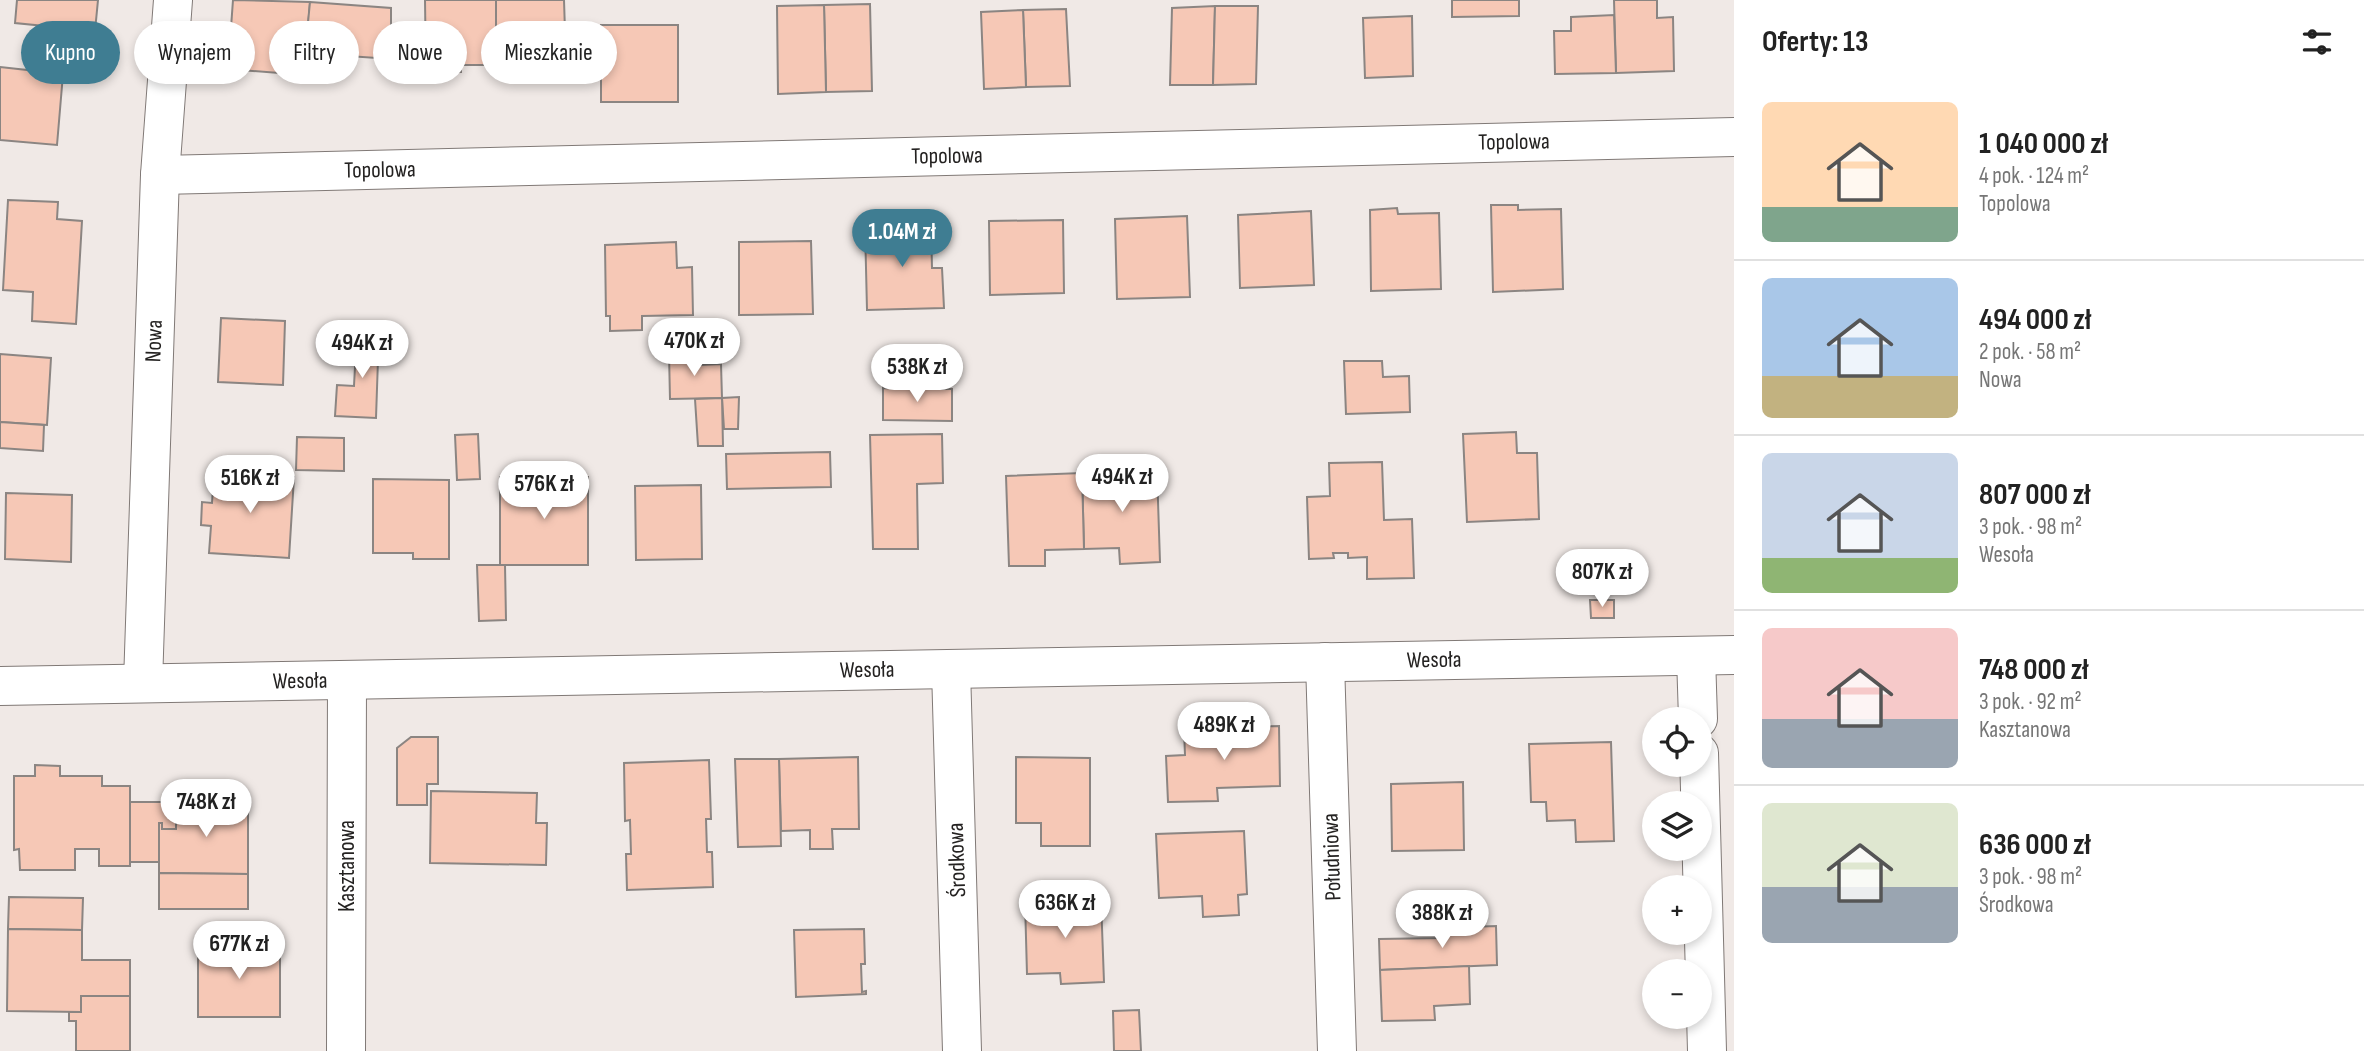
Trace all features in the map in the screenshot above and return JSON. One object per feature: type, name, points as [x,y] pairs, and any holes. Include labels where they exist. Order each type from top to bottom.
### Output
[{"type":"street","name":"Nowa","points":[[143,683],[160,175],[173,0]]},
{"type":"street","name":"Topolowa","points":[[160,175],[1734,137]]},
{"type":"street","name":"Wesoła","points":[[0,686],[1734,655]]},
{"type":"street","points":[[1696,656],[1698,707]]},
{"type":"street","name":"Południowa","points":[[1325,662],[1338,1051]]},
{"type":"street","name":"Środkowa","points":[[950,669],[962,1051]]},
{"type":"street","name":"Kasztanowa","points":[[346,1051],[347,681]]},
{"type":"street","points":[[1700,777],[1707,1051]]},
{"type":"building","points":[[17,0],[98,0],[96,21],[15,23]]},
{"type":"building","points":[[233,0],[310,2],[308,21],[269,21],[269,72],[255,71],[255,21],[231,21]]},
{"type":"building","points":[[425,0],[496,0],[496,21],[481,21],[481,65],[467,65],[467,21],[425,21]]},
{"type":"building","points":[[496,0],[564,0],[565,21],[496,21]]},
{"type":"building","points":[[1452,0],[1519,0],[1519,16],[1452,17]]},
{"type":"building","points":[[1614,0],[1657,0],[1657,18],[1673,17],[1674,71],[1616,73]]},
{"type":"building","points":[[310,2],[391,8],[391,21],[373,21],[373,58],[359,57],[359,21],[308,21]]},
{"type":"building","points":[[870,4],[872,91],[826,92],[824,5]]},
{"type":"building","points":[[824,5],[826,92],[778,94],[777,6]]},
{"type":"building","points":[[1215,6],[1213,85],[1170,85],[1172,8]]},
{"type":"building","points":[[1215,6],[1258,6],[1256,84],[1213,85]]},
{"type":"building","points":[[1066,9],[1070,86],[1026,87],[1023,10]]},
{"type":"building","points":[[1023,10],[1026,87],[984,89],[981,12]]},
{"type":"building","points":[[1614,15],[1616,73],[1555,74],[1554,31],[1571,31],[1571,17]]},
{"type":"building","points":[[1412,16],[1413,76],[1365,78],[1363,18]]},
{"type":"building","points":[[617,25],[678,25],[678,102],[601,102],[601,84],[617,84]]},
{"type":"building","points":[[0,67],[21,69],[21,84],[62,84],[57,145],[0,140]]},
{"type":"building","points":[[8,200],[58,202],[57,219],[82,221],[76,324],[32,321],[33,292],[3,290]]},
{"type":"building","points":[[1491,205],[1518,205],[1518,210],[1561,209],[1563,289],[1493,292]]},
{"type":"building","points":[[1397,208],[1398,214],[1439,213],[1441,289],[1371,291],[1370,210]]},
{"type":"building","points":[[1311,211],[1314,285],[1240,288],[1238,215]]},
{"type":"building","points":[[1187,216],[1190,297],[1117,299],[1115,219]]},
{"type":"building","points":[[1063,220],[1064,293],[990,295],[989,221]]},
{"type":"building","points":[[931,224],[932,268],[942,268],[944,308],[867,310],[865,226]]},
{"type":"building","points":[[811,241],[813,314],[739,315],[739,242]]},
{"type":"building","points":[[676,242],[677,268],[692,267],[693,315],[642,316],[642,330],[610,331],[610,316],[606,316],[605,245]]},
{"type":"building","points":[[221,318],[285,321],[283,385],[218,382]]},
{"type":"building","points":[[357,329],[379,330],[376,418],[335,416],[337,385],[354,386]]},
{"type":"building","points":[[699,352],[700,365],[721,364],[722,398],[670,399],[669,353]]},
{"type":"building","points":[[0,354],[51,358],[47,425],[0,422]]},
{"type":"building","points":[[883,360],[916,360],[917,389],[883,388]]},
{"type":"building","points":[[1344,361],[1382,361],[1383,377],[1409,376],[1410,412],[1346,414]]},
{"type":"building","points":[[883,388],[952,389],[952,421],[883,420]]},
{"type":"building","points":[[739,397],[738,429],[724,429],[722,398]]},
{"type":"building","points":[[722,398],[723,446],[698,446],[695,399]]},
{"type":"building","points":[[0,422],[44,425],[43,451],[0,448]]},
{"type":"building","points":[[1516,432],[1517,453],[1537,453],[1539,519],[1467,522],[1463,434]]},
{"type":"building","points":[[478,434],[480,479],[457,480],[455,435]]},
{"type":"building","points":[[942,434],[943,483],[917,484],[918,549],[873,549],[870,435]]},
{"type":"building","points":[[297,437],[344,438],[344,471],[296,470]]},
{"type":"building","points":[[830,452],[831,487],[727,489],[726,454]]},
{"type":"building","points":[[1382,462],[1384,520],[1412,519],[1414,578],[1367,579],[1367,557],[1348,558],[1348,553],[1333,553],[1334,558],[1309,559],[1307,497],[1330,496],[1329,463]]},
{"type":"building","points":[[1157,471],[1160,562],[1120,564],[1119,548],[1084,549],[1082,473]]},
{"type":"building","points":[[214,472],[294,477],[289,558],[209,553],[211,526],[201,525],[202,502],[212,503]]},
{"type":"building","points":[[1082,473],[1084,549],[1045,550],[1045,566],[1009,566],[1006,476]]},
{"type":"building","points":[[500,477],[588,477],[588,565],[500,565]]},
{"type":"building","points":[[373,479],[449,480],[449,559],[413,559],[413,553],[373,553]]},
{"type":"building","points":[[701,485],[702,559],[636,560],[635,486]]},
{"type":"building","points":[[6,493],[72,495],[71,562],[5,559]]},
{"type":"building","points":[[477,565],[505,565],[506,620],[479,621]]},
{"type":"building","points":[[1590,600],[1614,600],[1614,618],[1591,618]]},
{"type":"building","points":[[1279,726],[1280,786],[1217,788],[1218,801],[1168,802],[1166,756],[1185,755],[1184,729]]},
{"type":"building","points":[[411,737],[438,737],[438,784],[427,784],[427,805],[397,805],[397,748]]},
{"type":"building","points":[[1611,742],[1614,841],[1576,842],[1575,820],[1547,821],[1546,802],[1531,802],[1529,744]]},
{"type":"building","points":[[858,757],[859,829],[832,829],[833,849],[810,849],[810,830],[781,831],[779,759]]},
{"type":"building","points":[[1016,757],[1090,758],[1090,846],[1041,846],[1041,823],[1016,823]]},
{"type":"building","points":[[735,759],[779,759],[781,846],[738,847]]},
{"type":"building","points":[[709,760],[711,819],[706,819],[707,852],[712,852],[713,887],[627,890],[626,854],[631,854],[630,820],[625,821],[624,763]]},
{"type":"building","points":[[35,765],[60,766],[60,776],[102,776],[102,786],[130,786],[130,866],[99,866],[99,849],[75,849],[75,870],[20,870],[19,849],[14,850],[14,776],[35,776]]},
{"type":"building","points":[[1463,782],[1464,850],[1392,851],[1391,784]]},
{"type":"building","points":[[431,791],[537,793],[536,823],[547,823],[546,865],[430,863]]},
{"type":"building","points":[[130,802],[176,802],[176,829],[162,829],[162,823],[159,823],[159,862],[130,862]]},
{"type":"building","points":[[176,802],[248,802],[248,874],[159,873],[159,823],[162,823],[162,829],[176,829]]},
{"type":"building","points":[[1244,831],[1247,894],[1238,895],[1239,915],[1203,917],[1202,896],[1159,898],[1156,834]]},
{"type":"building","points":[[159,873],[248,874],[248,909],[159,909]]},
{"type":"building","points":[[9,897],[83,898],[82,930],[8,929]]},
{"type":"building","points":[[1101,900],[1104,982],[1061,984],[1060,973],[1027,974],[1025,901]]},
{"type":"building","points":[[1496,926],[1497,965],[1380,970],[1379,939],[1441,938],[1440,928]]},
{"type":"building","points":[[8,929],[82,930],[82,960],[130,960],[130,996],[81,996],[81,1012],[7,1011]]},
{"type":"building","points":[[864,929],[865,964],[861,964],[862,992],[866,991],[866,994],[796,997],[794,930]]},
{"type":"building","points":[[198,944],[280,944],[280,1017],[198,1017]]},
{"type":"building","points":[[1469,966],[1470,1004],[1434,1006],[1435,1020],[1382,1021],[1380,970]]},
{"type":"building","points":[[81,996],[130,996],[130,1051],[76,1051],[76,1021],[69,1021],[69,1012],[81,1012]]},
{"type":"building","points":[[1139,1010],[1141,1051],[1114,1051],[1113,1011]]}]
